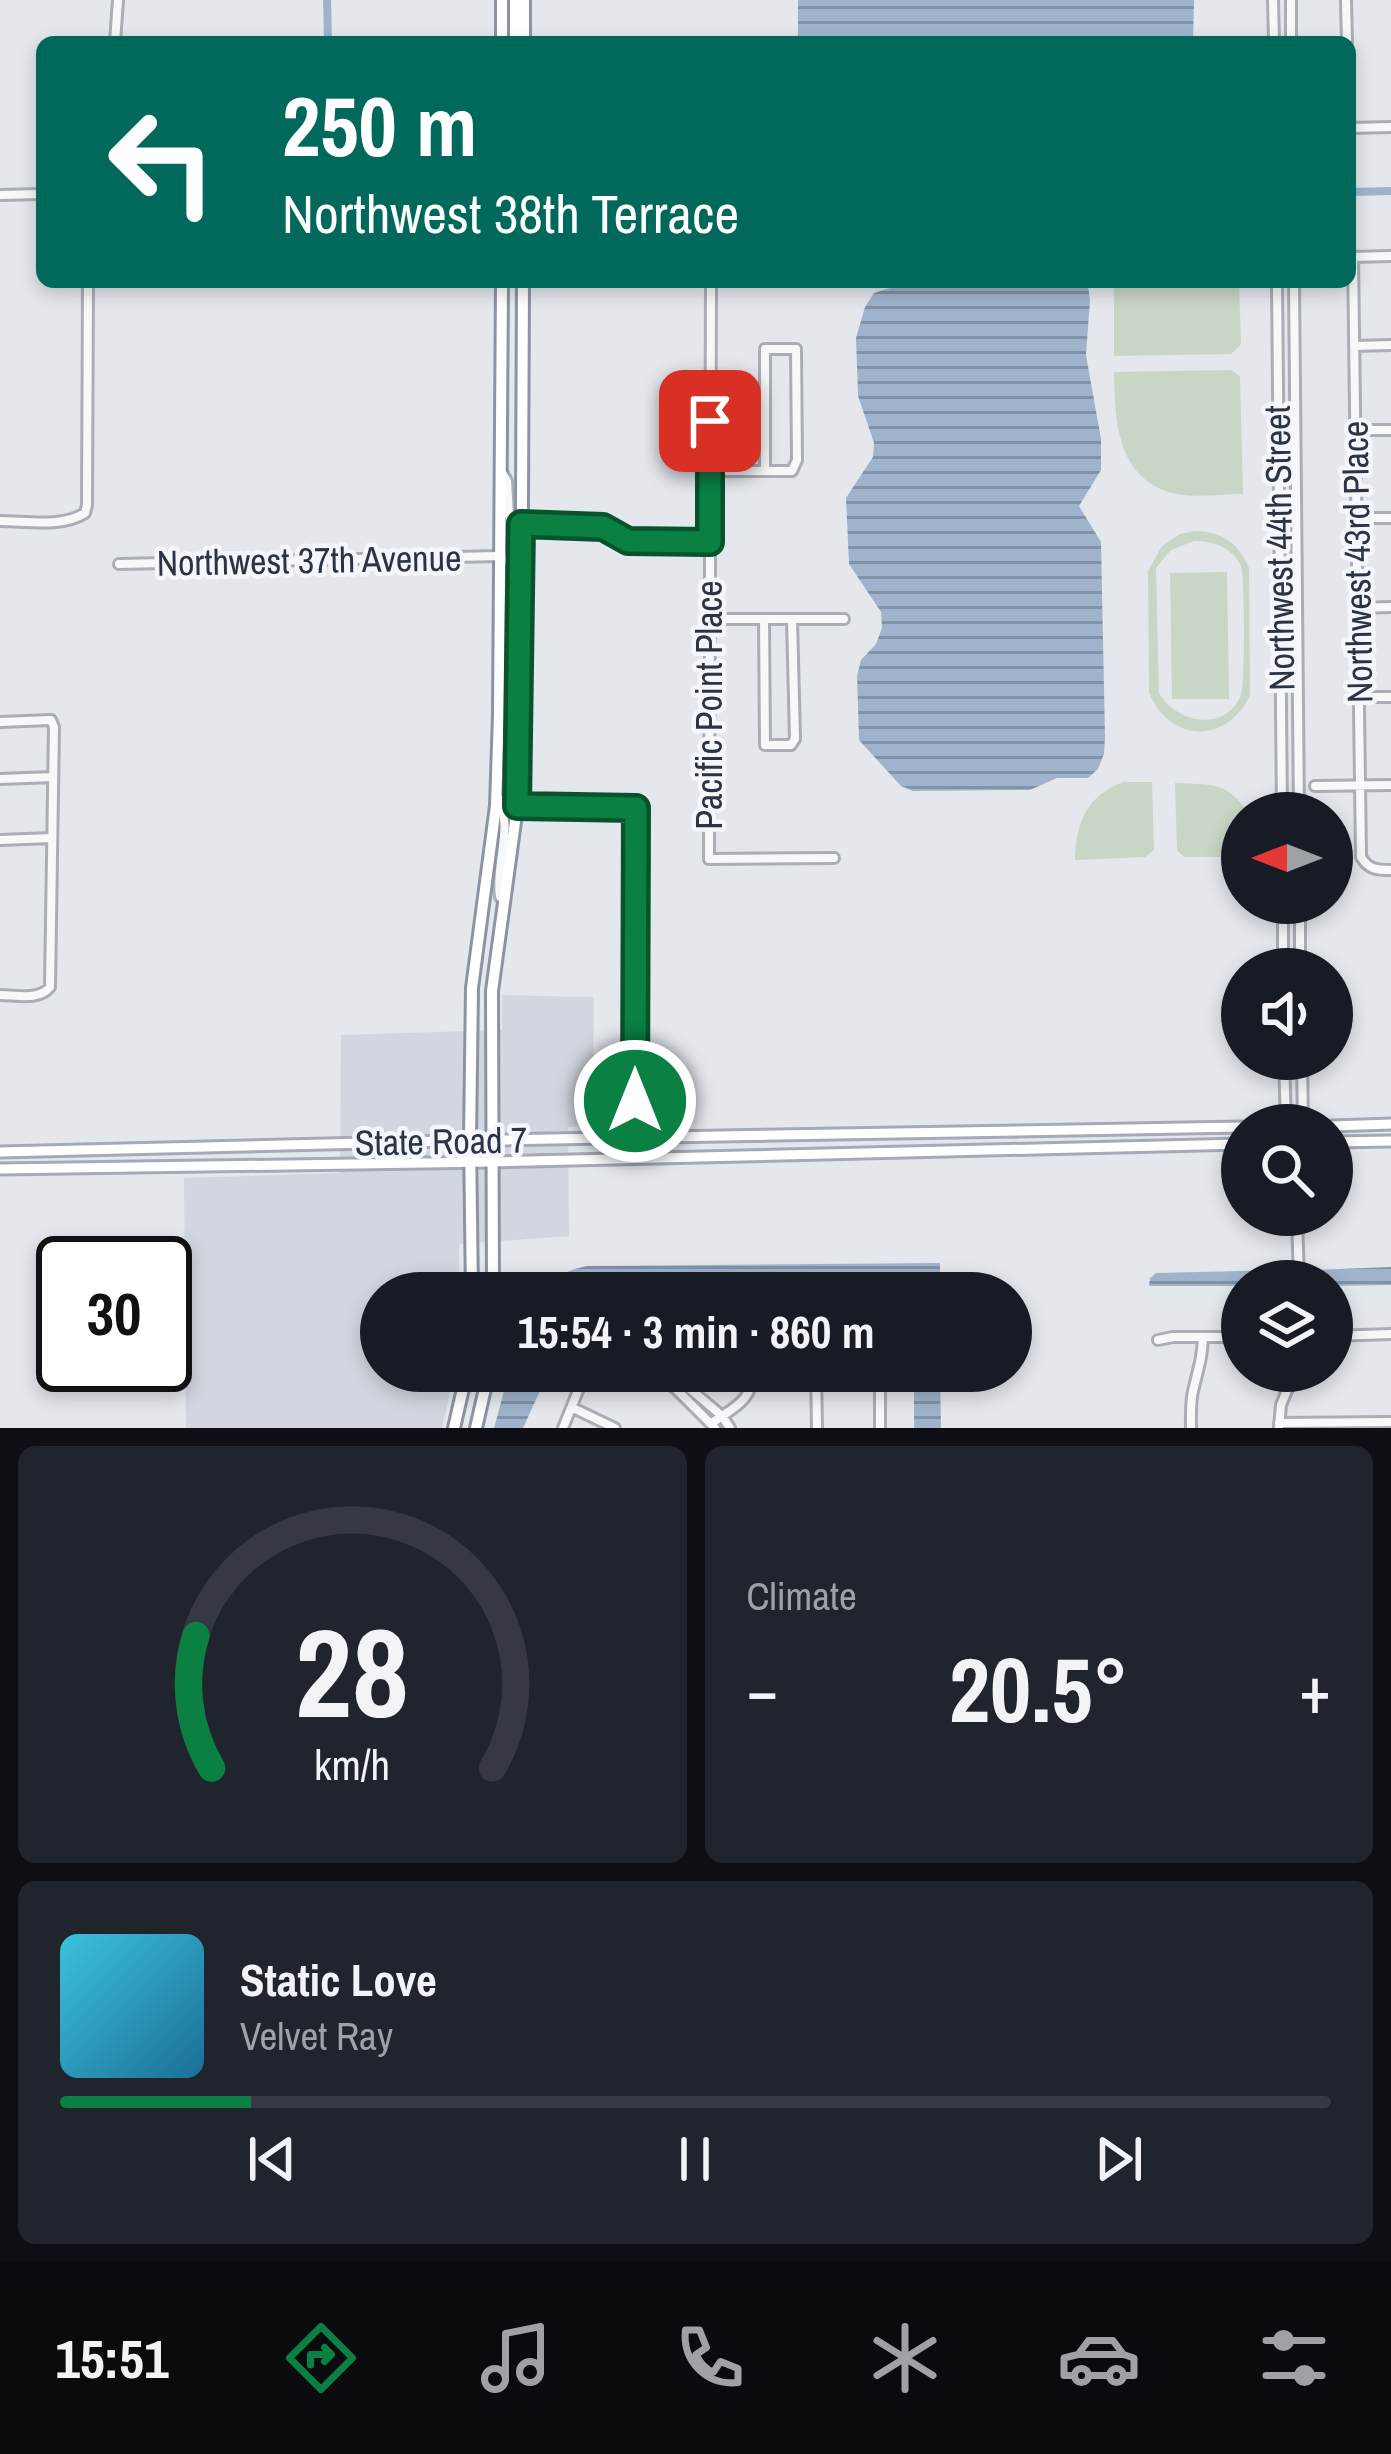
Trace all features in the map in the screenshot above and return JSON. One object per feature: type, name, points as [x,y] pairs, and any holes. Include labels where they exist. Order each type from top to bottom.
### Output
[{"type":"highway","points":[[502,0],[502,36]]},
{"type":"highway","points":[[514,36],[515,0]]},
{"type":"highway","points":[[524,0],[524,36]]},
{"type":"highway","points":[[472,1272],[472,988],[496,795],[502,288]]},
{"type":"highway","points":[[493,1272],[492,991],[517,806],[523,288]]},
{"type":"highway","points":[[454,1428],[462,1392]]},
{"type":"highway","points":[[476,1428],[484,1392]]},
{"type":"main road","points":[[1353,1125],[1391,1124]]},
{"type":"main road","name":"State Road 7","points":[[0,1155],[182,1146],[1221,1127]]},
{"type":"main road","points":[[1353,1142],[1391,1142]]},
{"type":"main road","name":"State Road 7","points":[[0,1169],[1221,1145]]},
{"type":"main road","points":[[158,1168],[173,1161],[182,1146]]},
{"type":"street","points":[[116,36],[118,0]]},
{"type":"street","points":[[1273,0],[1274,36]]},
{"type":"street","points":[[1291,0],[1291,36]]},
{"type":"street","points":[[1346,0],[1347,36]]},
{"type":"street","points":[[1356,128],[1391,128]]},
{"type":"street","points":[[0,195],[36,194]]},
{"type":"street","points":[[1356,256],[1391,256]]},
{"type":"street","points":[[0,521],[74,520],[85,513],[88,288]]},
{"type":"street","name":"Pacific Point Place","points":[[711,288],[709,859],[834,858]]},
{"type":"street","name":"Northwest 44th Street","points":[[1277,288],[1282,792]]},
{"type":"street","name":"Northwest 44th Street","points":[[1294,288],[1299,792]]},
{"type":"street","name":"Northwest 43rd Place","points":[[1353,288],[1361,857],[1375,870],[1391,870]]},
{"type":"street","points":[[1354,346],[1391,345]]},
{"type":"street","points":[[710,471],[764,471],[792,471],[796,460],[796,349],[765,349],[764,471]]},
{"type":"street","points":[[1355,430],[1391,430]]},
{"type":"street","points":[[501,470],[512,521],[603,527],[628,541],[710,542]]},
{"type":"street","points":[[1357,518],[1391,518]]},
{"type":"street","points":[[500,556],[513,568],[521,605]]},
{"type":"street","name":"Northwest 37th Avenue","points":[[118,563],[500,556]]},
{"type":"street","points":[[1358,608],[1391,607]]},
{"type":"street","points":[[710,619],[844,619]]},
{"type":"street","points":[[764,619],[765,745],[791,745],[795,739],[792,619]]},
{"type":"street","points":[[499,696],[510,710],[508,789],[517,806],[636,808],[636,1137]]},
{"type":"street","points":[[1359,698],[1391,697]]},
{"type":"street","points":[[0,722],[51,720],[54,727],[50,983],[48,991],[36,996],[0,994]]},
{"type":"street","points":[[0,779],[53,777]]},
{"type":"street","points":[[1315,786],[1391,785]]},
{"type":"street","points":[[496,795],[505,814],[499,891],[505,898]]},
{"type":"street","points":[[0,840],[52,838]]},
{"type":"street","points":[[1353,1335],[1391,1334]]},
{"type":"street","points":[[1191,1428],[1203,1337]]},
{"type":"street","points":[[1158,1340],[1221,1337]]},
{"type":"street","points":[[563,1428],[578,1392]]},
{"type":"street","points":[[679,1392],[713,1425],[750,1392]]},
{"type":"street","points":[[694,1392],[730,1428]]},
{"type":"street","points":[[816,1392],[817,1428]]},
{"type":"street","points":[[880,1392],[880,1428]]},
{"type":"street","points":[[1287,1392],[1279,1425],[1391,1422]]},
{"type":"street","points":[[572,1408],[615,1428]]},
{"type":"shaded area","points":[[502,995],[594,997],[593,1071],[623,1068],[624,1123],[568,1127],[569,1236],[459,1244],[459,1272],[360,1272],[360,1392],[450,1392],[442,1428],[186,1428],[186,1392],[192,1392],[192,1236],[184,1236],[184,1178],[340,1173],[341,1035],[502,1030]]},
{"type":"green space","points":[[1114,288],[1239,288],[1241,344],[1231,354],[1114,356]]},
{"type":"green space","points":[[1232,370],[1240,377],[1243,494],[1177,494],[1142,476],[1118,428],[1114,372]]},
{"type":"green space","points":[[1194,531],[1221,536],[1234,545],[1249,568],[1250,695],[1227,723],[1198,731],[1170,721],[1149,692],[1148,571],[1162,546]],"holes":[[[1194,541],[1215,544],[1237,559],[1243,589],[1241,695],[1224,715],[1200,720],[1176,711],[1159,693],[1156,568],[1171,550]]]},
{"type":"green space","points":[[1227,572],[1229,699],[1172,699],[1170,573]]},
{"type":"green space","points":[[1123,782],[1152,782],[1154,850],[1145,857],[1075,860],[1086,812],[1100,795]]},
{"type":"green space","points":[[1175,783],[1217,786],[1228,792],[1221,792],[1221,857],[1184,857],[1177,850]]},
{"type":"water","points":[[798,0],[1194,0],[1193,36],[798,36]]},
{"type":"water","points":[[890,288],[1088,288],[1086,355],[1101,439],[1101,470],[1079,506],[1101,542],[1105,737],[1098,769],[1088,778],[1057,778],[1030,790],[913,791],[901,786],[859,740],[857,676],[861,660],[876,644],[882,628],[881,612],[849,564],[846,498],[873,457],[874,443],[858,396],[856,338],[874,293]]},
{"type":"water","points":[[940,1263],[940,1272],[568,1272],[587,1266]]},
{"type":"water","points":[[1391,1267],[1391,1285],[1353,1286],[1353,1268]]},
{"type":"water","points":[[1221,1271],[1221,1286],[1149,1286],[1156,1273]]},
{"type":"water","points":[[504,1392],[539,1392],[523,1428],[494,1428]]},
{"type":"water","points":[[914,1392],[940,1392],[941,1428],[914,1428]]},
{"type":"waterway","points":[[327,0],[328,36]]},
{"type":"waterway","points":[[1356,192],[1391,191]]},
{"type":"route","points":[[635,1101],[636,808],[517,806],[521,524],[603,527],[628,541],[710,542],[710,421]]}]
